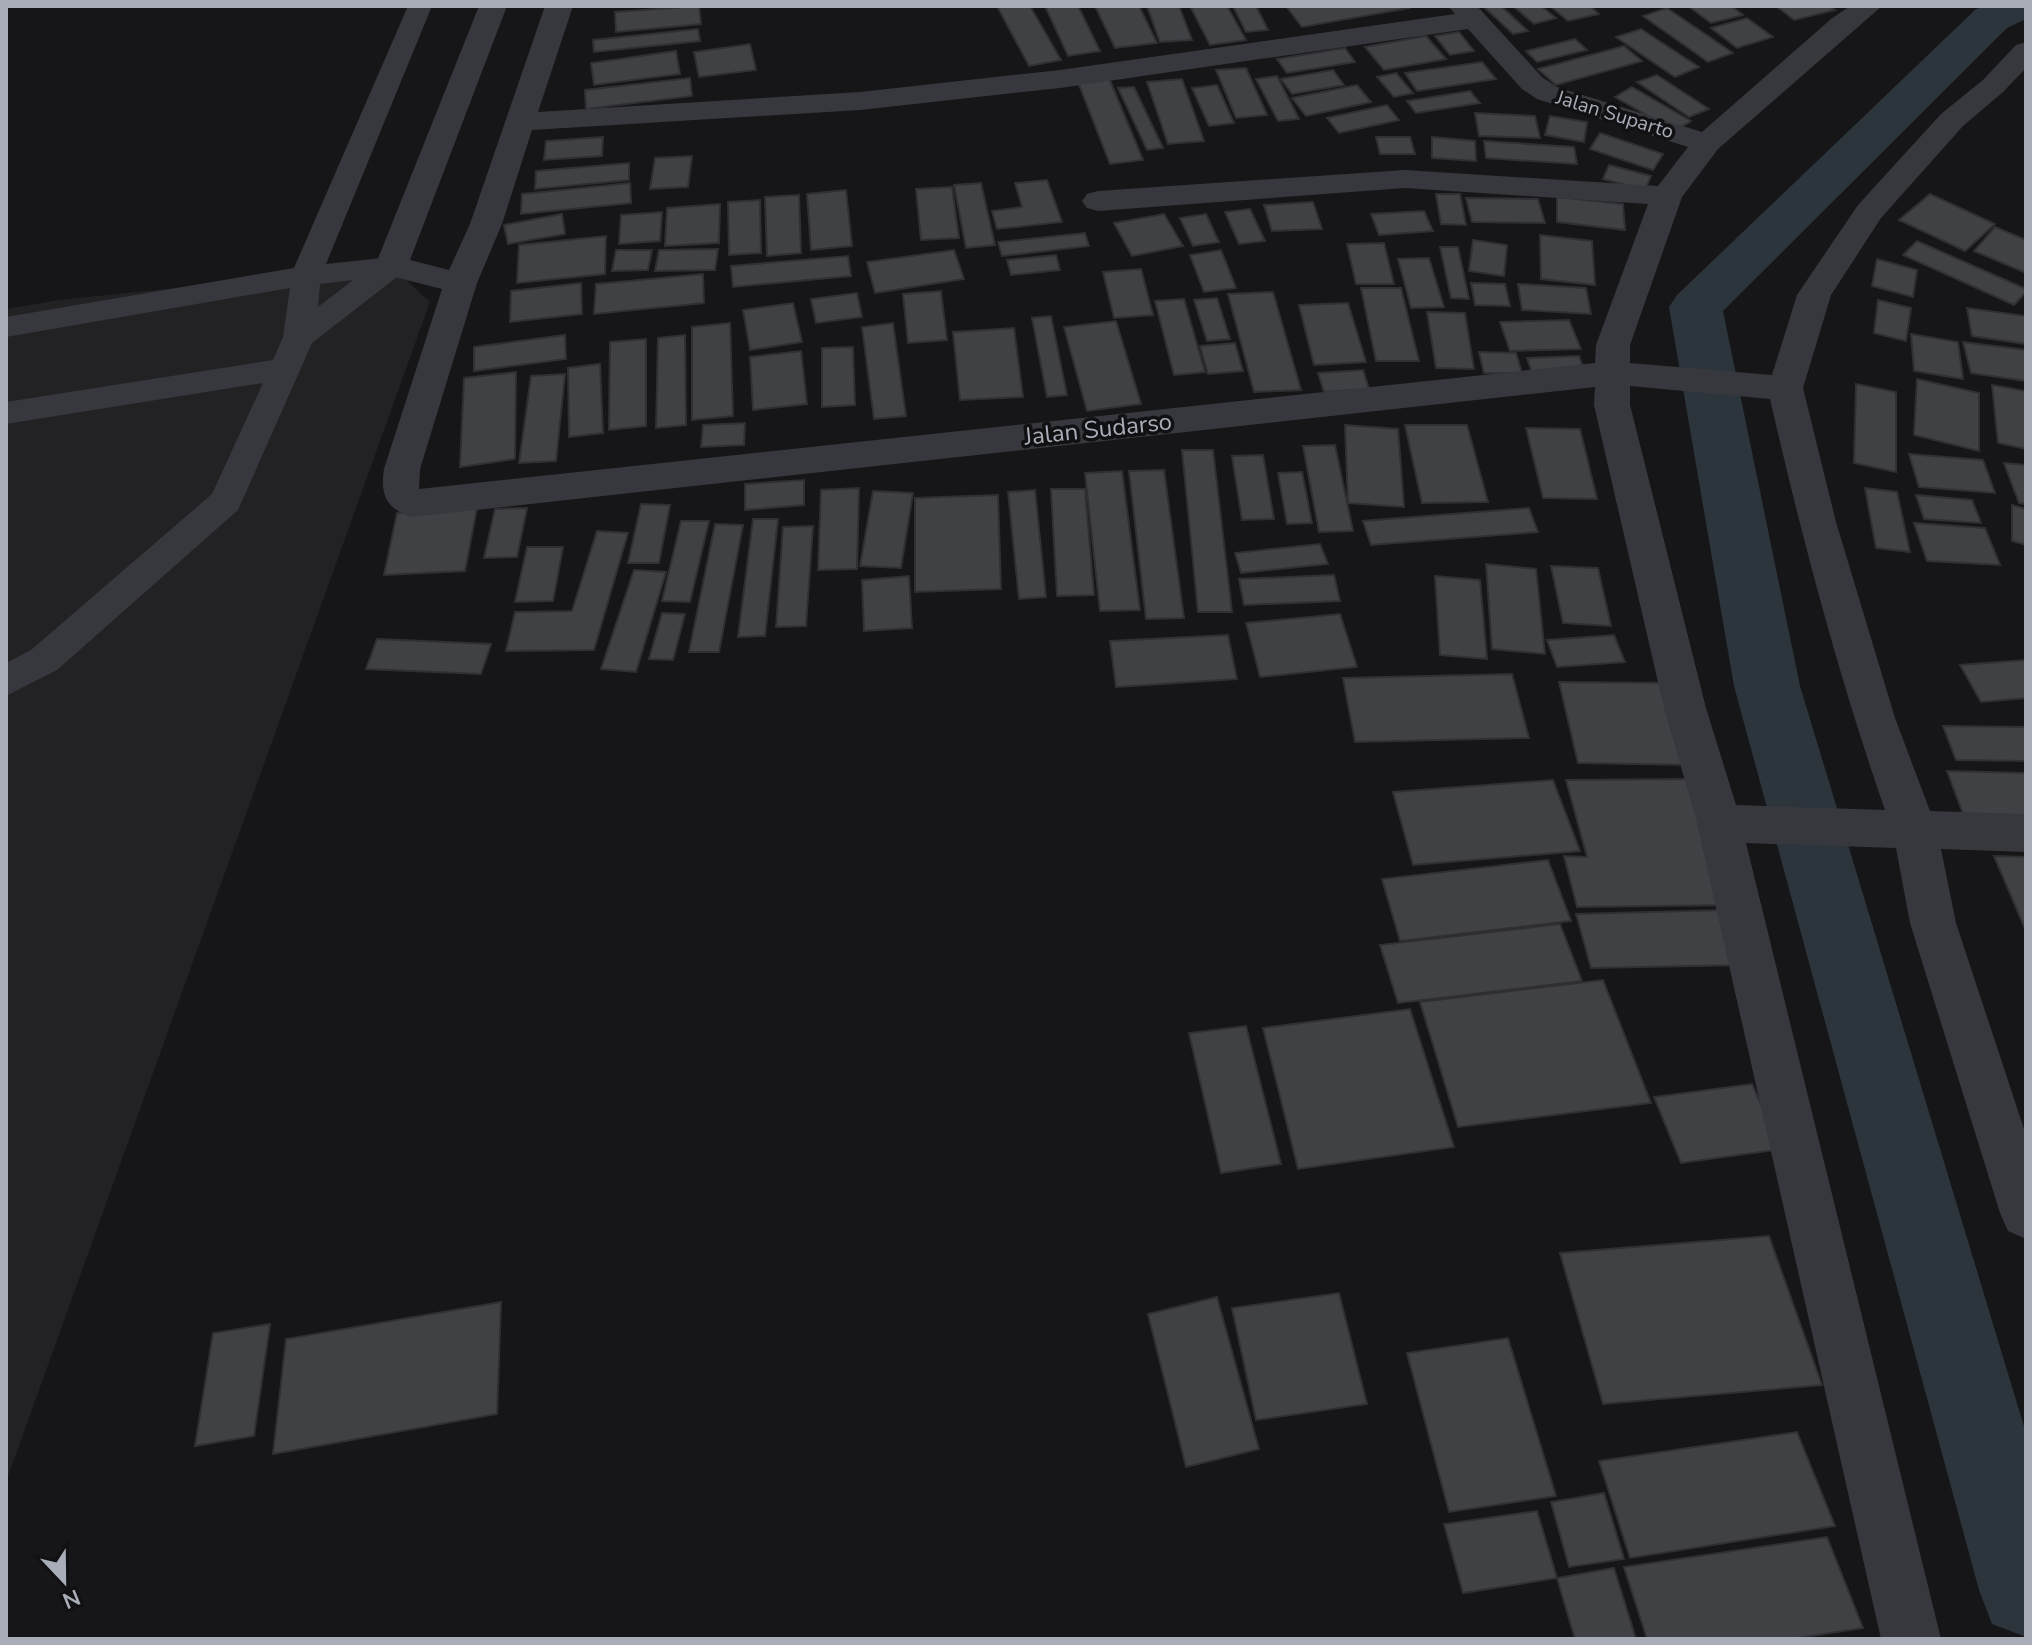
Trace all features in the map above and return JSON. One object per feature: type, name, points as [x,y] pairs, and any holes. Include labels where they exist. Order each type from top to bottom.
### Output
[{"type":"street","points":[[493,6],[391,266],[460,283],[486,224],[559,6]]},
{"type":"street","points":[[1868,6],[1841,25],[1707,143],[1667,196],[1613,345],[1612,405],[1685,708],[1728,822],[1911,1639]]},
{"type":"street","points":[[522,122],[860,101],[1076,77],[1468,13]]},
{"type":"street","name":"Jalan Suparto","points":[[1468,13],[1532,83],[1547,93],[1707,143]]},
{"type":"street","points":[[2025,53],[1993,86],[1952,120],[1869,212],[1814,295],[1772,386],[1817,522],[1874,718],[1915,831],[1933,923],[2026,1213]]},
{"type":"street","points":[[1098,201],[1405,179],[1667,196]]},
{"type":"street","name":"Jalan Sudarso","points":[[460,283],[402,469],[400,486],[403,497],[412,503],[1612,373],[1772,386]]},
{"type":"street","points":[[1728,822],[1864,830],[2026,833]]},
{"type":"lane","points":[[6,681],[44,660],[226,501],[299,337],[306,276],[420,6]]},
{"type":"lane","points":[[6,327],[306,276],[391,266]]},
{"type":"lane","points":[[299,337],[391,266]]},
{"type":"lane","points":[[6,413],[283,369]]},
{"type":"shaded area","points":[[391,266],[430,302],[6,1482],[6,309],[59,300]]},
{"type":"building","points":[[699,6],[701,24],[616,32],[615,12]]},
{"type":"building","points":[[997,6],[1030,6],[1061,60],[1029,66]]},
{"type":"building","points":[[1045,6],[1078,6],[1100,51],[1068,56]]},
{"type":"building","points":[[1095,6],[1139,6],[1157,43],[1115,48]]},
{"type":"building","points":[[1147,6],[1179,6],[1192,40],[1160,42]]},
{"type":"building","points":[[1190,6],[1227,6],[1246,40],[1210,45]]},
{"type":"building","points":[[1233,6],[1256,6],[1268,30],[1246,32]]},
{"type":"building","points":[[1286,6],[1407,6],[1409,8],[1302,27]]},
{"type":"building","points":[[1483,6],[1501,6],[1528,31],[1513,34]]},
{"type":"building","points":[[1513,6],[1541,6],[1556,18],[1534,24]]},
{"type":"building","points":[[1550,6],[1590,6],[1599,14],[1568,21]]},
{"type":"building","points":[[1688,6],[1731,6],[1743,15],[1711,23]]},
{"type":"building","points":[[1776,6],[1829,6],[1835,10],[1794,20]]},
{"type":"building","points":[[1667,8],[1733,53],[1708,62],[1643,16]]},
{"type":"building","points":[[1747,18],[1773,37],[1737,48],[1711,28]]},
{"type":"building","points":[[698,29],[700,41],[594,52],[593,40]]},
{"type":"building","points":[[1641,29],[1699,67],[1675,77],[1616,37]]},
{"type":"building","points":[[1459,32],[1474,51],[1450,55],[1435,36]]},
{"type":"building","points":[[1426,36],[1446,59],[1384,70],[1365,47]]},
{"type":"building","points":[[1575,39],[1587,50],[1537,62],[1526,51]]},
{"type":"building","points":[[750,44],[756,70],[699,77],[694,52]]},
{"type":"building","points":[[1624,46],[1642,61],[1556,85],[1538,69]]},
{"type":"building","points":[[1345,48],[1355,62],[1287,73],[1277,59]]},
{"type":"building","points":[[676,51],[680,74],[594,85],[591,63]]},
{"type":"building","points":[[1482,62],[1496,79],[1417,91],[1405,73]]},
{"type":"building","points":[[1246,68],[1267,115],[1236,118],[1216,70]]},
{"type":"building","points":[[1333,70],[1344,85],[1292,94],[1281,79]]},
{"type":"building","points":[[1396,73],[1413,93],[1394,97],[1377,77]]},
{"type":"building","points":[[1657,75],[1709,109],[1689,117],[1637,82]]},
{"type":"building","points":[[1277,76],[1299,119],[1278,121],[1256,79]]},
{"type":"building","points":[[690,78],[692,96],[586,109],[585,90]]},
{"type":"building","points":[[1109,78],[1143,160],[1110,164],[1078,82]]},
{"type":"building","points":[[1182,79],[1204,141],[1168,144],[1147,82]]},
{"type":"building","points":[[1217,85],[1234,123],[1209,126],[1192,88]]},
{"type":"building","points":[[1357,85],[1371,102],[1306,116],[1292,98]]},
{"type":"building","points":[[1134,87],[1163,148],[1147,150],[1118,88]]},
{"type":"building","points":[[1632,87],[1691,121],[1675,131],[1615,97]]},
{"type":"building","points":[[1470,91],[1480,103],[1416,113],[1407,101]]},
{"type":"building","points":[[1387,105],[1399,120],[1339,133],[1327,118]]},
{"type":"building","points":[[1475,113],[1535,116],[1540,138],[1479,136]]},
{"type":"building","points":[[1550,116],[1587,122],[1584,142],[1545,135]]},
{"type":"building","points":[[1600,133],[1663,154],[1653,170],[1590,149]]},
{"type":"building","points":[[603,137],[602,156],[544,160],[546,141]]},
{"type":"building","points":[[1376,137],[1410,137],[1415,154],[1380,154]]},
{"type":"building","points":[[1432,137],[1475,141],[1476,161],[1432,158]]},
{"type":"building","points":[[1484,141],[1574,147],[1577,164],[1486,158]]},
{"type":"building","points":[[692,156],[688,187],[650,189],[655,158]]},
{"type":"building","points":[[629,163],[629,180],[535,189],[536,171]]},
{"type":"building","points":[[1609,165],[1651,176],[1645,190],[1603,179]]},
{"type":"building","points":[[1047,180],[1062,222],[997,229],[992,211],[1022,207],[1015,183]]},
{"type":"building","points":[[630,183],[631,203],[521,214],[522,194]]},
{"type":"building","points":[[981,183],[995,245],[966,248],[954,185]]},
{"type":"building","points":[[952,187],[959,238],[921,240],[916,189]]},
{"type":"building","points":[[846,190],[852,246],[811,250],[807,194]]},
{"type":"building","points":[[1436,194],[1460,194],[1466,225],[1441,224]]},
{"type":"building","points":[[1930,194],[1995,224],[1965,251],[1899,220]]},
{"type":"building","points":[[799,195],[801,253],[767,256],[765,197]]},
{"type":"building","points":[[1557,197],[1623,204],[1625,230],[1557,222]]},
{"type":"building","points":[[1466,198],[1538,199],[1545,223],[1472,222]]},
{"type":"building","points":[[760,200],[761,253],[729,255],[728,202]]},
{"type":"building","points":[[1313,202],[1322,229],[1272,231],[1264,205]]},
{"type":"building","points":[[720,204],[719,243],[665,246],[667,208]]},
{"type":"building","points":[[1250,209],[1265,241],[1239,244],[1225,212]]},
{"type":"building","points":[[1424,211],[1433,231],[1379,235],[1371,214]]},
{"type":"building","points":[[662,212],[660,241],[619,244],[621,215]]},
{"type":"building","points":[[562,214],[565,234],[508,244],[504,225]]},
{"type":"building","points":[[1164,214],[1183,246],[1132,256],[1114,223]]},
{"type":"building","points":[[1206,214],[1219,242],[1193,246],[1180,218]]},
{"type":"building","points":[[1995,227],[2026,240],[2026,273],[1974,251]]},
{"type":"building","points":[[1085,233],[1089,246],[1002,256],[998,242]]},
{"type":"building","points":[[1540,235],[1592,241],[1595,285],[1541,279]]},
{"type":"building","points":[[606,236],[605,274],[517,283],[519,245]]},
{"type":"building","points":[[1473,240],[1507,245],[1504,276],[1469,271]]},
{"type":"building","points":[[1917,241],[2026,289],[2026,292],[2014,305],[1903,255]]},
{"type":"building","points":[[1384,243],[1394,284],[1356,284],[1347,244]]},
{"type":"building","points":[[1440,247],[1458,247],[1469,299],[1451,298]]},
{"type":"building","points":[[718,249],[715,270],[655,271],[659,250]]},
{"type":"building","points":[[616,250],[652,250],[648,270],[612,271]]},
{"type":"building","points":[[954,250],[964,279],[875,293],[867,262]]},
{"type":"building","points":[[1221,250],[1236,288],[1204,292],[1190,255]]},
{"type":"building","points":[[1056,255],[1060,270],[1011,275],[1007,260]]},
{"type":"building","points":[[848,256],[851,276],[733,287],[731,266]]},
{"type":"building","points":[[1429,258],[1444,307],[1411,308],[1398,259]]},
{"type":"building","points":[[1877,259],[1917,270],[1913,297],[1872,286]]},
{"type":"building","points":[[1141,269],[1153,315],[1114,318],[1103,272]]},
{"type":"building","points":[[703,274],[704,303],[594,314],[596,284]]},
{"type":"building","points":[[581,283],[582,314],[510,322],[511,291]]},
{"type":"building","points":[[1471,283],[1505,284],[1510,306],[1475,305]]},
{"type":"building","points":[[1518,284],[1586,288],[1591,314],[1522,310]]},
{"type":"building","points":[[1361,288],[1401,288],[1419,361],[1376,361]]},
{"type":"building","points":[[941,291],[947,340],[908,343],[903,294]]},
{"type":"building","points":[[1273,292],[1301,390],[1254,392],[1228,294]]},
{"type":"building","points":[[857,293],[862,317],[816,323],[811,299]]},
{"type":"building","points":[[1217,298],[1230,339],[1207,341],[1194,300]]},
{"type":"building","points":[[1184,299],[1205,372],[1174,375],[1155,301]]},
{"type":"building","points":[[1878,300],[1911,308],[1906,341],[1874,333]]},
{"type":"building","points":[[793,303],[802,342],[750,350],[743,310]]},
{"type":"building","points":[[1348,303],[1366,362],[1314,365],[1299,305]]},
{"type":"building","points":[[1967,308],[2026,316],[2026,344],[1972,336]]},
{"type":"building","points":[[1427,312],[1465,313],[1474,369],[1436,368]]},
{"type":"building","points":[[1051,316],[1067,395],[1047,397],[1032,318]]},
{"type":"building","points":[[1569,320],[1581,349],[1510,351],[1500,322]]},
{"type":"building","points":[[1116,321],[1141,404],[1087,411],[1064,327]]},
{"type":"building","points":[[730,323],[733,416],[692,420],[692,327]]},
{"type":"building","points":[[893,323],[906,416],[874,419],[862,327]]},
{"type":"building","points":[[1014,328],[1023,397],[960,400],[953,332]]},
{"type":"building","points":[[1911,334],[1958,342],[1963,379],[1914,371]]},
{"type":"building","points":[[565,335],[566,359],[474,371],[474,347]]},
{"type":"building","points":[[685,335],[686,425],[656,428],[658,338]]},
{"type":"building","points":[[646,339],[646,426],[609,430],[610,342]]},
{"type":"building","points":[[1963,342],[2026,350],[2026,381],[1971,373]]},
{"type":"building","points":[[1235,343],[1243,371],[1208,374],[1200,346]]},
{"type":"building","points":[[853,347],[855,405],[822,407],[822,348]]},
{"type":"building","points":[[801,351],[807,404],[753,410],[750,357]]},
{"type":"building","points":[[1479,352],[1516,353],[1522,373],[1484,373]]},
{"type":"building","points":[[1579,356],[1584,370],[1532,373],[1527,358]]},
{"type":"building","points":[[600,364],[603,433],[569,437],[568,368]]},
{"type":"building","points":[[1363,370],[1369,389],[1324,392],[1318,373]]},
{"type":"building","points":[[516,372],[515,459],[460,467],[464,378]]},
{"type":"building","points":[[565,374],[556,461],[519,463],[531,376]]},
{"type":"building","points":[[1917,379],[1979,393],[1979,451],[1914,435]]},
{"type":"building","points":[[1856,384],[1896,392],[1896,472],[1854,463]]},
{"type":"building","points":[[1992,385],[2026,391],[2026,449],[1998,443]]},
{"type":"building","points":[[745,423],[744,445],[701,447],[703,425]]},
{"type":"building","points":[[1345,425],[1398,429],[1404,507],[1348,503]]},
{"type":"building","points":[[1405,425],[1467,425],[1488,502],[1422,503]]},
{"type":"building","points":[[1526,428],[1580,429],[1597,499],[1543,498]]},
{"type":"building","points":[[1335,445],[1353,531],[1319,532],[1303,446]]},
{"type":"building","points":[[1182,450],[1213,450],[1232,612],[1198,612]]},
{"type":"building","points":[[1909,454],[1983,460],[1995,493],[1919,487]]},
{"type":"building","points":[[1263,455],[1274,519],[1242,520],[1232,456]]},
{"type":"building","points":[[2004,463],[2026,465],[2026,504],[2019,503]]},
{"type":"building","points":[[1164,470],[1184,618],[1146,619],[1129,471]]},
{"type":"building","points":[[1122,471],[1140,610],[1100,611],[1085,473]]},
{"type":"building","points":[[1302,472],[1312,523],[1287,524],[1278,473]]},
{"type":"building","points":[[804,480],[804,505],[745,510],[745,484]]},
{"type":"building","points":[[859,488],[857,569],[818,570],[821,490]]},
{"type":"building","points":[[1865,488],[1897,492],[1910,552],[1876,548]]},
{"type":"building","points":[[1051,489],[1085,489],[1094,595],[1057,596]]},
{"type":"building","points":[[1035,490],[1046,597],[1019,599],[1008,492]]},
{"type":"building","points":[[873,491],[913,493],[901,568],[860,566]]},
{"type":"building","points":[[998,495],[1001,589],[915,592],[915,498]]},
{"type":"building","points":[[1916,495],[1972,500],[1981,523],[1924,519]]},
{"type":"building","points":[[641,504],[670,505],[659,563],[628,563]]},
{"type":"building","points":[[2012,505],[2026,509],[2026,545],[2012,541]]},
{"type":"building","points":[[477,508],[465,571],[384,575],[397,513]]},
{"type":"building","points":[[527,508],[517,557],[484,558],[495,509]]},
{"type":"building","points":[[1529,508],[1538,532],[1371,545],[1363,521]]},
{"type":"building","points":[[753,519],[778,519],[765,636],[738,637]]},
{"type":"building","points":[[681,521],[709,521],[690,602],[662,601]]},
{"type":"building","points":[[1914,523],[1985,528],[2000,565],[1927,561]]},
{"type":"building","points":[[715,524],[743,525],[719,652],[689,652]]},
{"type":"building","points":[[813,526],[806,626],[776,627],[783,527]]},
{"type":"building","points":[[597,531],[628,533],[594,650],[506,651],[515,612],[572,611]]},
{"type":"building","points":[[1320,544],[1328,564],[1241,573],[1235,553]]},
{"type":"building","points":[[527,547],[563,547],[553,601],[515,602]]},
{"type":"building","points":[[1486,564],[1536,569],[1545,654],[1492,649]]},
{"type":"building","points":[[1551,566],[1598,568],[1611,626],[1563,623]]},
{"type":"building","points":[[634,570],[666,572],[636,672],[601,669]]},
{"type":"building","points":[[1334,575],[1340,601],[1244,605],[1239,579]]},
{"type":"building","points":[[909,576],[912,628],[864,631],[862,580]]},
{"type":"building","points":[[1435,576],[1480,580],[1487,659],[1440,655]]},
{"type":"building","points":[[662,613],[685,614],[673,660],[649,659]]},
{"type":"building","points":[[1340,614],[1357,667],[1260,677],[1246,623]]},
{"type":"building","points":[[1228,635],[1237,679],[1116,687],[1110,641]]},
{"type":"building","points":[[1614,635],[1625,662],[1557,667],[1547,640]]},
{"type":"building","points":[[377,639],[491,644],[481,674],[366,669]]},
{"type":"building","points":[[2026,660],[2026,698],[1981,702],[1960,665]]},
{"type":"building","points":[[1512,674],[1529,738],[1355,742],[1343,678]]},
{"type":"building","points":[[1559,682],[1671,683],[1695,765],[1578,763]]},
{"type":"building","points":[[1943,726],[2026,727],[2026,761],[1956,760]]},
{"type":"building","points":[[1947,771],[2026,773],[2026,828],[1968,827]]},
{"type":"building","points":[[1689,779],[1731,905],[1577,907],[1564,856],[1587,857],[1566,780]]},
{"type":"building","points":[[1553,780],[1580,851],[1413,865],[1393,792]]},
{"type":"building","points":[[1994,856],[2026,857],[2026,931]]},
{"type":"building","points":[[1548,860],[1571,921],[1400,941],[1382,879]]},
{"type":"building","points":[[1725,910],[1743,965],[1591,968],[1576,914]]},
{"type":"building","points":[[1560,924],[1582,981],[1398,1003],[1380,945]]},
{"type":"building","points":[[1603,980],[1651,1103],[1458,1127],[1420,1002]]},
{"type":"building","points":[[1410,1009],[1454,1147],[1298,1169],[1263,1028]]},
{"type":"building","points":[[1246,1026],[1281,1164],[1221,1173],[1189,1033]]},
{"type":"building","points":[[1752,1084],[1781,1149],[1681,1163],[1654,1097]]},
{"type":"building","points":[[1769,1236],[1822,1385],[1603,1404],[1560,1253]]},
{"type":"building","points":[[1339,1293],[1367,1404],[1256,1420],[1232,1308]]},
{"type":"building","points":[[1217,1297],[1259,1449],[1186,1467],[1148,1314]]},
{"type":"building","points":[[501,1302],[497,1414],[273,1454],[286,1339]]},
{"type":"building","points":[[270,1324],[254,1436],[195,1446],[213,1333]]},
{"type":"building","points":[[1508,1338],[1556,1496],[1449,1512],[1407,1353]]},
{"type":"building","points":[[1797,1432],[1835,1526],[1630,1558],[1599,1461]]},
{"type":"building","points":[[1604,1493],[1624,1559],[1569,1567],[1551,1502]]},
{"type":"building","points":[[1537,1511],[1557,1578],[1463,1593],[1444,1524]]},
{"type":"building","points":[[1827,1537],[1863,1628],[1792,1639],[1647,1639],[1624,1567]]},
{"type":"building","points":[[1614,1568],[1636,1639],[1575,1639],[1557,1578]]},
{"type":"waterway","points":[[2019,6],[1991,19],[1696,307],[1767,686],[2026,1590]]}]
